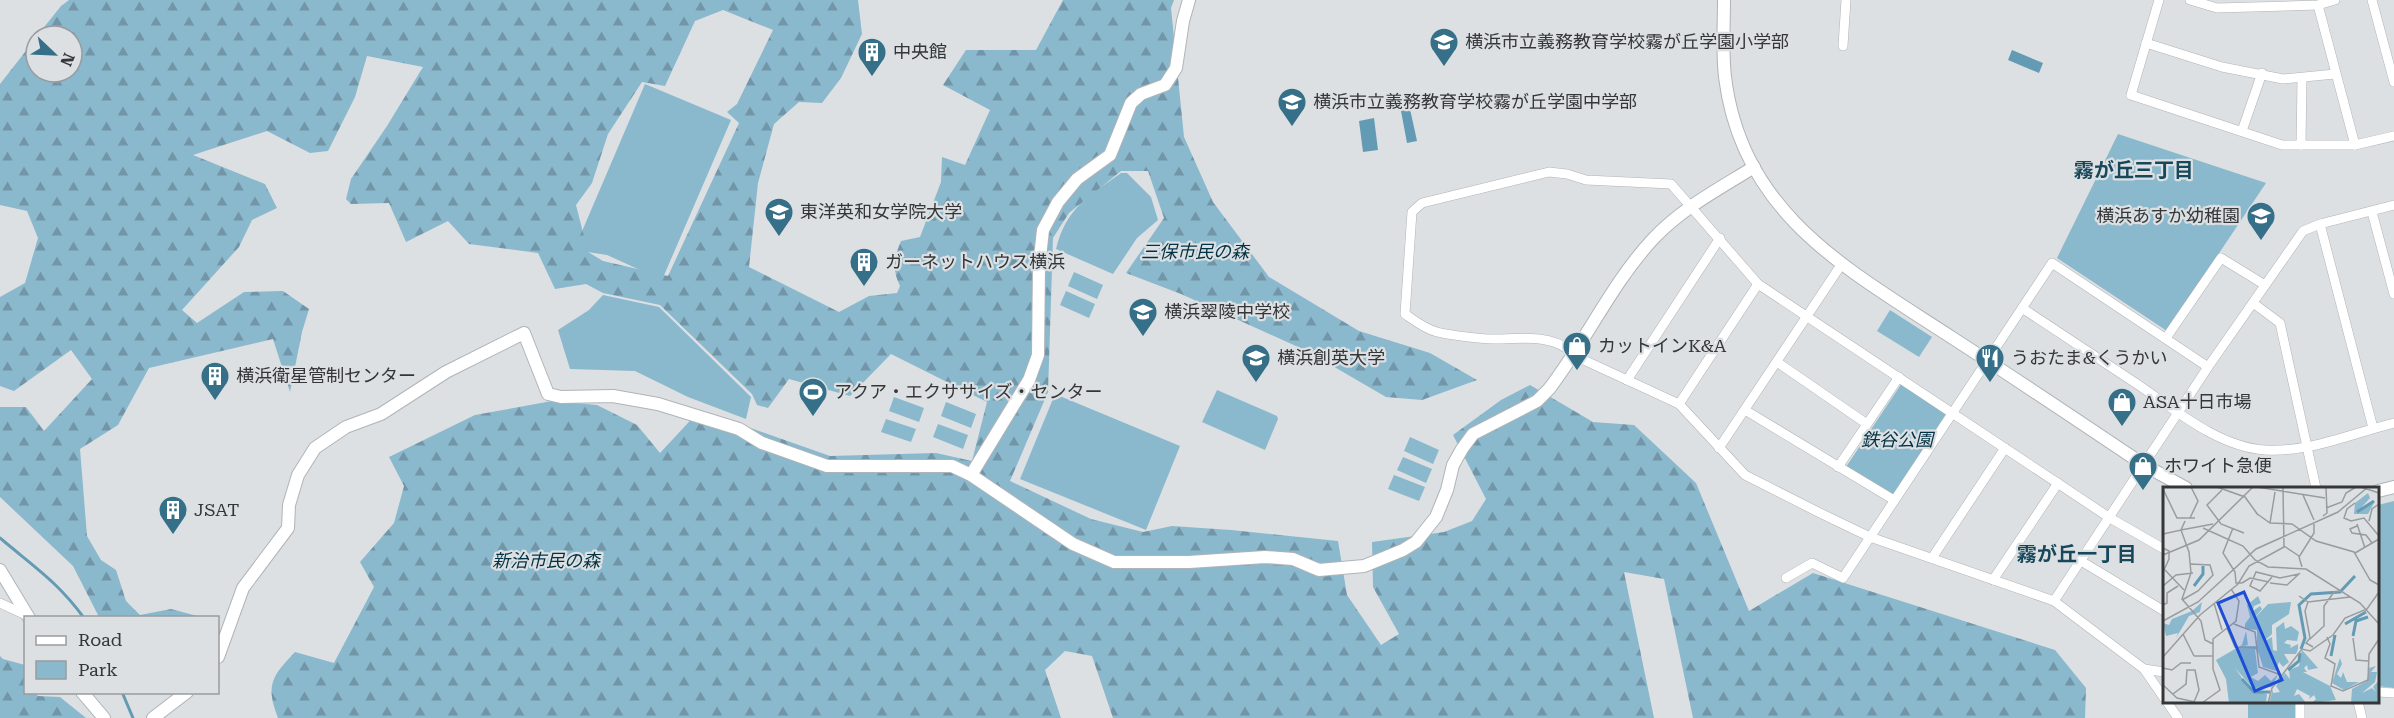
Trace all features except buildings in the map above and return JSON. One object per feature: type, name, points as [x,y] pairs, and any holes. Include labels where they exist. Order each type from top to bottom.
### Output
[{"type":"street","points":[[971,475],[1029,380],[1038,355],[1039,266],[1043,230],[1058,202],[1077,179],[1110,155],[1131,103],[1141,94],[1166,85],[1176,68],[1183,21],[1189,0]]},
{"type":"street","points":[[1724,0],[1723,40],[1729,99],[1740,137],[1754,167],[1776,202],[1805,233],[1841,265],[2144,465],[2182,487]]},
{"type":"street","points":[[1843,46],[1846,0]]},
{"type":"street","points":[[2159,0],[2131,95],[2282,145],[2355,145],[2394,136]]},
{"type":"street","points":[[2190,0],[2217,8],[2318,5],[2335,0]]},
{"type":"street","points":[[2372,0],[2394,82]]},
{"type":"street","points":[[2318,5],[2355,145]]},
{"type":"street","points":[[2146,43],[2222,67],[2262,73],[2283,79],[2302,79],[2335,74]]},
{"type":"street","points":[[2242,131],[2262,73]]},
{"type":"street","points":[[2301,145],[2302,79]]},
{"type":"street","points":[[219,654],[243,588],[288,528],[289,505],[298,475],[315,448],[346,427],[381,414],[446,372],[524,333],[548,394],[561,397],[613,396],[658,404],[740,429],[762,443],[827,466],[952,466],[971,475],[1073,544],[1114,562],[1189,562],[1265,557],[1293,559],[1319,570],[1364,566],[1416,542],[1436,517],[1447,490],[1453,465],[1473,434],[1537,401],[1554,383],[1635,260],[1655,237],[1691,205],[1754,167]]},
{"type":"street","points":[[2163,548],[2110,518],[1758,284],[1671,184],[1586,180],[1549,172],[1422,203],[1412,212],[1405,314],[1424,327],[1438,333],[1491,339],[1548,341],[1679,404],[1745,475],[1870,537],[2054,601],[2144,669],[2163,696]]},
{"type":"street","points":[[2054,601],[2208,367],[2303,231],[2320,224],[2394,205]]},
{"type":"street","points":[[2372,212],[2394,294]]},
{"type":"street","points":[[2320,224],[2373,428]]},
{"type":"street","points":[[1627,380],[1720,238]]},
{"type":"street","points":[[2166,338],[2221,258],[2265,285]]},
{"type":"street","points":[[1786,578],[1812,563],[1843,578],[2052,263],[2208,367]]},
{"type":"street","points":[[1719,448],[1841,265]]},
{"type":"street","points":[[1679,404],[1758,284]]},
{"type":"street","points":[[2253,303],[2280,323],[2316,487]]},
{"type":"street","points":[[2022,308],[2179,412],[2218,436],[2240,445],[2272,450],[2307,446],[2394,423]]},
{"type":"street","points":[[1777,362],[1867,424]]},
{"type":"street","points":[[1838,467],[1899,377]]},
{"type":"street","points":[[1745,410],[1894,500]]},
{"type":"street","points":[[1932,558],[2005,448]]},
{"type":"street","points":[[1993,580],[2058,483]]},
{"type":"street","points":[[2379,491],[2394,487]]},
{"type":"street","points":[[2080,561],[2163,610]]},
{"type":"street","points":[[0,570],[28,616]]},
{"type":"street","points":[[0,603],[27,616]]},
{"type":"street","points":[[2144,669],[2163,672]]},
{"type":"street","points":[[2379,692],[2394,693]]},
{"type":"street","points":[[83,694],[104,718]]},
{"type":"street","points":[[153,718],[187,694]]},
{"type":"street","points":[[2168,703],[2178,718]]},
{"type":"street","points":[[2358,703],[2362,718]]},
{"type":"green space","points":[[69,0],[858,0],[862,34],[841,78],[822,103],[799,102],[774,124],[758,183],[749,267],[839,312],[869,296],[897,293],[900,286],[896,274],[895,258],[901,241],[920,237],[941,182],[942,157],[965,165],[990,110],[943,85],[966,50],[1036,50],[1063,0],[1174,0],[1171,8],[1184,137],[1213,202],[1269,277],[1359,331],[1430,353],[1477,380],[1422,400],[1386,397],[1307,351],[1181,294],[1126,273],[1164,218],[1148,171],[1121,171],[1069,213],[1053,238],[1048,392],[1010,481],[1091,519],[1143,532],[1172,526],[1338,541],[1347,595],[1381,645],[1399,634],[1373,587],[1372,542],[1444,532],[1472,521],[1486,499],[1453,435],[1501,400],[1530,385],[1593,422],[1634,425],[1696,483],[1749,611],[1813,573],[2055,650],[2086,688],[2085,718],[1693,718],[1664,579],[1624,572],[1654,718],[1113,718],[1092,656],[1065,651],[1045,670],[1061,718],[278,718],[272,689],[276,675],[281,668],[295,652],[334,663],[374,587],[360,562],[394,523],[404,486],[389,457],[475,415],[552,401],[597,405],[637,425],[660,453],[700,410],[830,456],[936,453],[972,461],[987,402],[891,354],[850,396],[789,379],[768,408],[757,405],[752,394],[660,305],[603,293],[586,284],[555,289],[538,253],[469,244],[448,221],[406,242],[389,203],[351,204],[346,199],[351,179],[423,67],[367,56],[355,97],[328,151],[310,153],[267,131],[193,155],[265,184],[277,208],[252,220],[239,247],[182,310],[197,323],[244,292],[283,291],[309,309],[290,392],[273,339],[149,368],[118,425],[80,449],[87,536],[101,560],[116,570],[126,601],[140,615],[171,609],[197,616],[98,616],[73,566],[0,497],[0,407],[26,407],[44,431],[92,379],[71,350],[14,391],[0,386],[0,297],[25,283],[38,238],[27,211],[0,205],[0,84],[24,53],[24,84],[84,84],[84,24],[47,24]],"holes":[[[723,10],[773,30],[737,104],[727,112],[739,123],[668,276],[603,261],[588,252],[576,205],[592,183],[608,134],[642,82],[665,86],[695,21]]]},
{"type":"green space","points":[[645,84],[731,120],[662,280],[607,255],[574,250]]},
{"type":"green space","points":[[2118,134],[2266,183],[2167,331],[2057,258]]},
{"type":"green space","points":[[1121,173],[1127,173],[1151,197],[1158,220],[1137,238],[1113,274],[1056,249],[1066,223],[1080,204]]},
{"type":"green space","points":[[1074,272],[1103,285],[1097,299],[1068,286]]},
{"type":"green space","points":[[1066,291],[1095,304],[1089,318],[1060,305]]},
{"type":"green space","points":[[603,295],[659,307],[751,397],[746,419],[688,397],[635,371],[570,369],[558,330],[589,310]]},
{"type":"green space","points":[[1890,310],[1932,337],[1919,357],[1877,331]]},
{"type":"green space","name":"鉄谷公園","points":[[1902,383],[1947,413],[1893,495],[1846,467]]},
{"type":"green space","points":[[1217,390],[1277,416],[1278,419],[1265,450],[1202,422]]},
{"type":"green space","points":[[1055,394],[1180,446],[1146,530],[1020,479]]},
{"type":"green space","points":[[894,397],[924,408],[919,422],[889,411]]},
{"type":"green space","points":[[946,402],[976,414],[971,428],[941,416]]},
{"type":"green space","points":[[886,419],[916,429],[911,442],[881,432]]},
{"type":"green space","points":[[938,424],[968,435],[963,449],[933,437]]},
{"type":"green space","points":[[1410,437],[1439,450],[1433,464],[1404,451]]},
{"type":"green space","points":[[1403,457],[1432,469],[1426,483],[1397,470]]},
{"type":"green space","points":[[1394,475],[1425,487],[1419,501],[1388,489]]},
{"type":"green space","points":[[2394,501],[2394,688],[2379,686],[2379,505]]},
{"type":"green space","points":[[0,656],[24,665],[24,694],[60,697],[86,718],[0,718]]},
{"type":"green space","points":[[2248,703],[2296,703],[2296,718],[2248,718]]},
{"type":"shaded area","points":[[2012,50],[2043,63],[2039,73],[2008,60]]},
{"type":"shaded area","points":[[1410,109],[1417,141],[1407,143],[1401,111]]},
{"type":"shaded area","points":[[1374,118],[1378,150],[1363,152],[1359,121]]},
{"type":"waterway","points":[[0,538],[55,584],[82,616]]},
{"type":"waterway","points":[[123,694],[133,718]]},
{"type":"place","name":"横浜市立義務教育学校霧が丘学園小学部","points":[[1444,68]]},
{"type":"place","name":"中央館","points":[[872,78]]},
{"type":"place","name":"横浜市立義務教育学校霧が丘学園中学部","points":[[1292,128]]},
{"type":"place","name":"東洋英和女学院大学","points":[[779,238]]},
{"type":"place","name":"横浜あすか幼稚園","points":[[2261,242]]},
{"type":"place","name":"ガーネットハウス横浜","points":[[864,288]]},
{"type":"place","name":"横浜翠陵中学校","points":[[1143,338]]},
{"type":"place","name":"カットインK&A","points":[[1577,372]]},
{"type":"place","name":"横浜創英大学","points":[[1256,384]]},
{"type":"place","name":"うおたま&くうかい","points":[[1990,384]]},
{"type":"place","name":"横浜衛星管制センター","points":[[215,402]]},
{"type":"place","name":"アクア・エクササイズ・センター","points":[[813,418]]},
{"type":"place","name":"ASA十日市場","points":[[2122,428]]},
{"type":"place","name":"ホワイト急便","points":[[2143,492]]},
{"type":"place","name":"JSAT","points":[[173,536]]},
{"type":"district","name":"霧が丘三丁目","points":[[2134,170]]},
{"type":"district","name":"霧が丘一丁目","points":[[2077,554]]},
{"type":"park label","name":"三保市民の森","points":[[1195,252]]},
{"type":"park label","name":"新治市民の森","points":[[546,561]]}]
